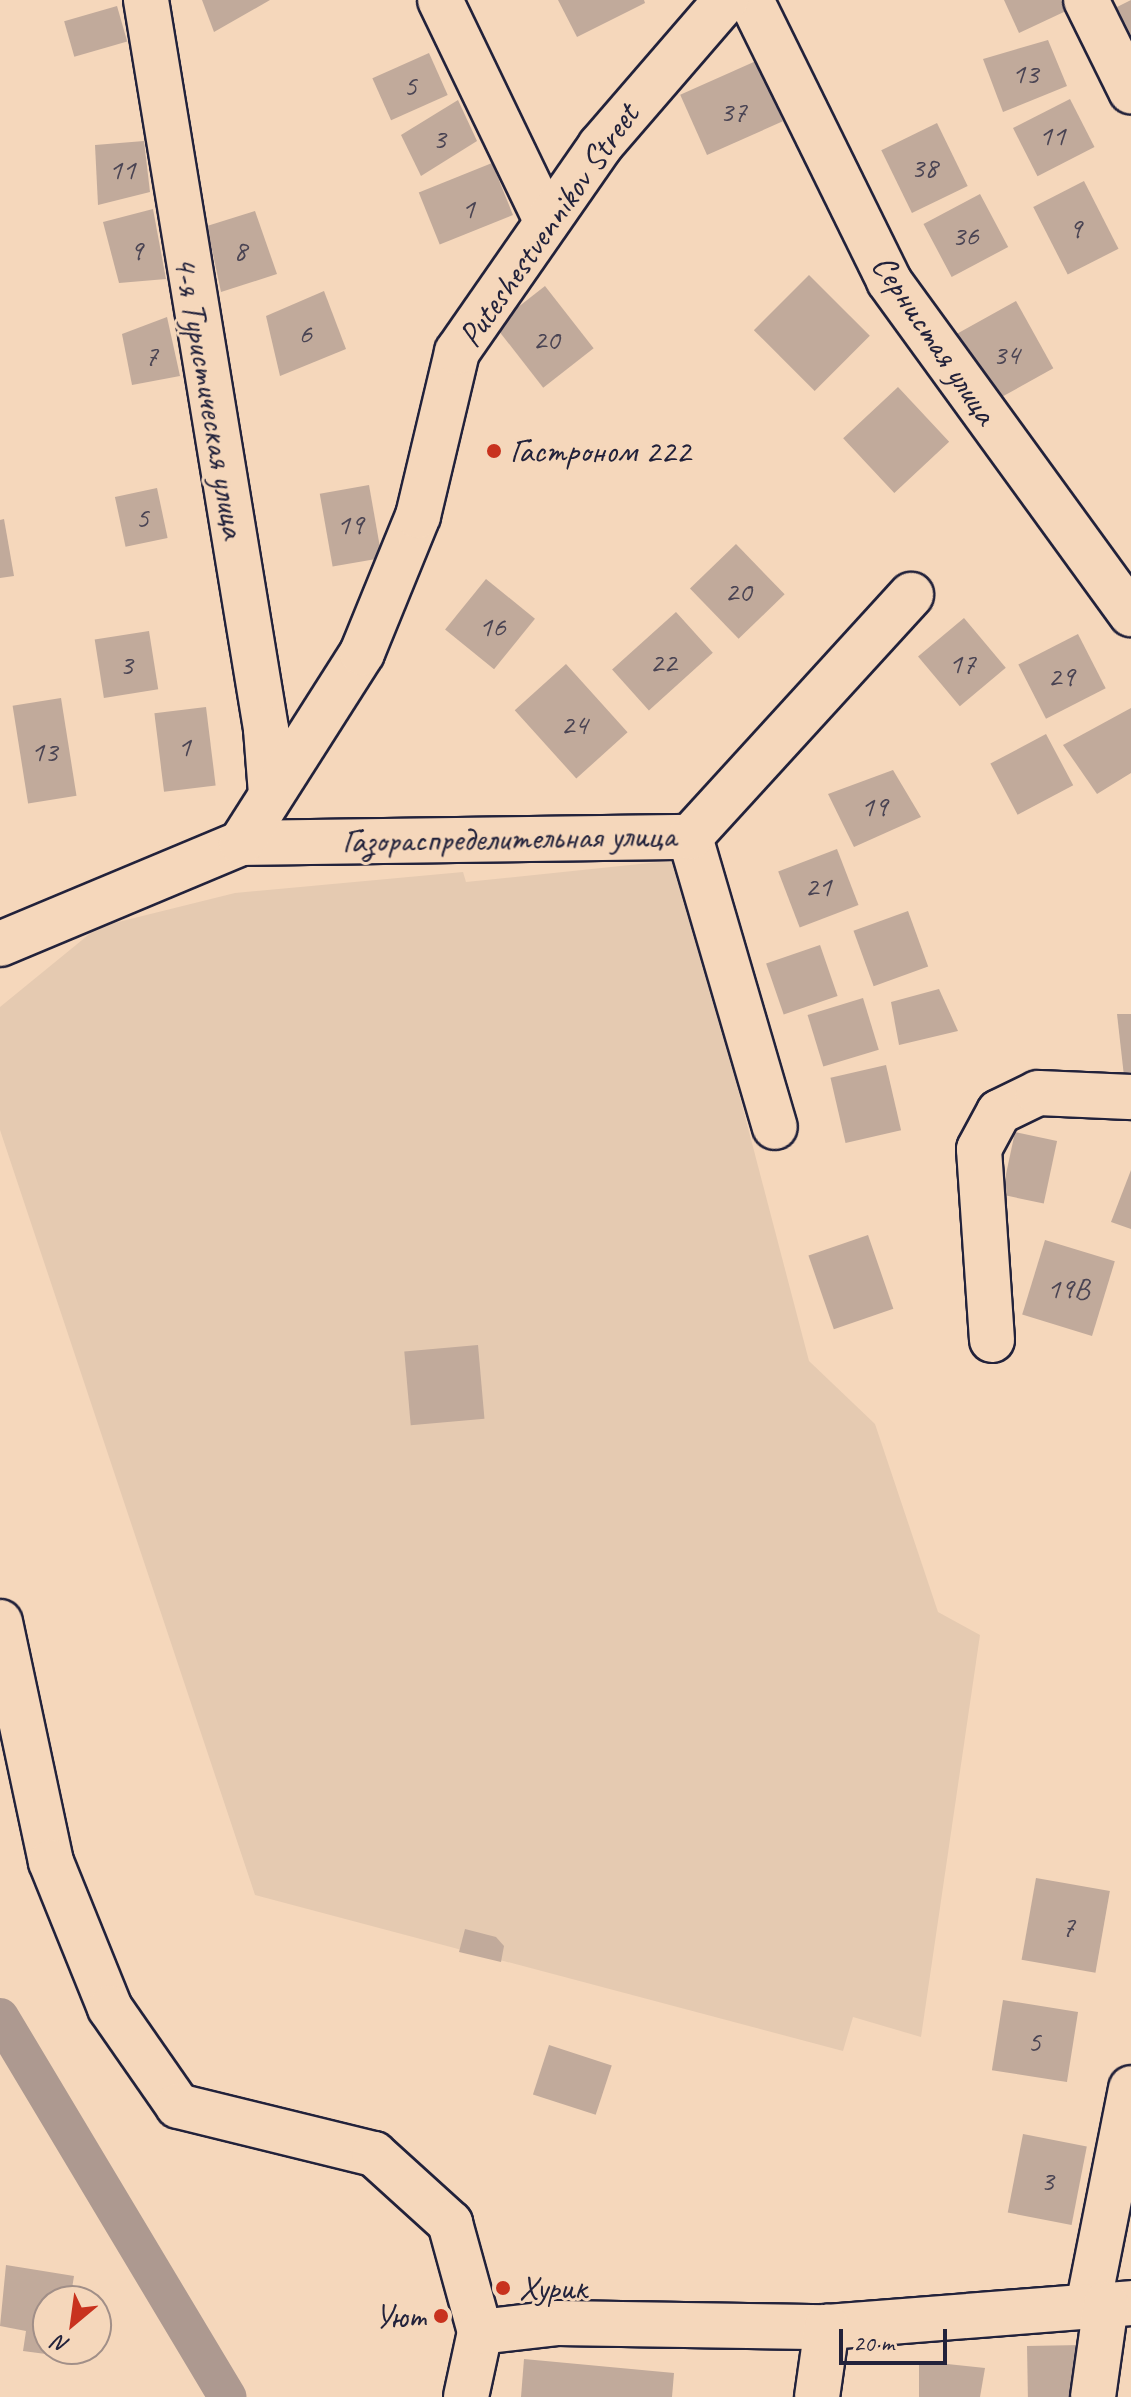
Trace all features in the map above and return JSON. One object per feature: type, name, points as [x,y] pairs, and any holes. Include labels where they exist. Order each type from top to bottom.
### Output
[{"type":"street","name":"4-я Туристическая улица","points":[[146,0],[266,729],[271,794]]},
{"type":"street","points":[[440,0],[547,222]]},
{"type":"street","name":"Puteshestvennikov Street","points":[[241,843],[362,653],[418,516],[457,352],[547,222],[660,69],[726,0]]},
{"type":"street","name":"Сернистая улица","points":[[751,0],[889,281],[1131,614]]},
{"type":"street","points":[[1086,0],[1131,91]]},
{"type":"street","name":"Газораспределительная улица","points":[[241,843],[690,837],[911,595]]},
{"type":"street","points":[[690,837],[775,1127]]},
{"type":"street","points":[[0,944],[241,843]]},
{"type":"street","points":[[992,1340],[979,1149],[999,1112],[1038,1093],[1131,1097]]},
{"type":"street","points":[[0,1622],[51,1862],[110,2008],[178,2106],[374,2154],[450,2223],[480,2332],[466,2397]]},
{"type":"street","points":[[1093,2397],[1108,2304],[1131,2088]]},
{"type":"street","points":[[480,2332],[558,2323],[827,2327],[1108,2304]]},
{"type":"street","points":[[817,2397],[827,2327]]},
{"type":"shaded area","points":[[678,860],[809,1361],[875,1424],[938,1612],[980,1635],[921,2037],[853,2017],[843,2051],[255,1895],[0,1130],[0,1007],[98,927],[235,893],[463,872],[466,882]]},
{"type":"building","points":[[202,0],[270,0],[214,32]]},
{"type":"building","points":[[558,0],[644,0],[645,3],[577,37]]},
{"type":"building","points":[[1004,0],[1061,0],[1066,11],[1019,33]]},
{"type":"building","points":[[1131,0],[1131,35],[1117,7]]},
{"type":"building","points":[[117,6],[127,42],[74,57],[64,21]]},
{"type":"building","points":[[1048,40],[1067,86],[1003,112],[983,59]]},
{"type":"building","points":[[429,53],[448,95],[391,120],[372,78]]},
{"type":"building","points":[[756,61],[783,121],[707,155],[680,95]]},
{"type":"building","points":[[1070,99],[1095,147],[1037,176],[1013,128]]},
{"type":"building","points":[[458,100],[477,141],[421,176],[401,135]]},
{"type":"building","points":[[937,123],[968,186],[912,213],[881,150]]},
{"type":"building","points":[[144,141],[150,192],[98,205],[95,145]]},
{"type":"building","points":[[492,163],[513,215],[440,245],[419,193]]},
{"type":"building","points":[[1084,181],[1119,249],[1068,275],[1033,207]]},
{"type":"building","points":[[980,194],[1008,247],[952,277],[923,224]]},
{"type":"building","points":[[153,209],[166,279],[119,283],[103,222]]},
{"type":"building","points":[[255,211],[277,274],[221,292],[207,226]]},
{"type":"building","points":[[809,275],[870,336],[815,391],[754,330]]},
{"type":"building","points":[[545,286],[594,348],[543,388],[495,325]]},
{"type":"building","points":[[324,291],[346,349],[280,376],[266,316]]},
{"type":"building","points":[[1016,301],[1053,368],[992,402],[955,335]]},
{"type":"building","points":[[167,317],[180,376],[132,385],[122,334]]},
{"type":"building","points":[[898,387],[949,442],[894,493],[843,438]]},
{"type":"building","points":[[369,485],[382,558],[333,567],[320,494]]},
{"type":"building","points":[[157,488],[168,538],[126,547],[115,497]]},
{"type":"building","points":[[4,519],[14,576],[0,578],[0,520]]},
{"type":"building","points":[[736,544],[785,594],[739,639],[690,588]]},
{"type":"building","points":[[486,579],[535,619],[494,669],[445,630]]},
{"type":"building","points":[[676,612],[713,653],[649,710],[612,670]]},
{"type":"building","points":[[964,618],[1006,668],[960,706],[918,657]]},
{"type":"building","points":[[149,631],[158,689],[104,698],[95,640]]},
{"type":"building","points":[[1078,634],[1106,688],[1046,719],[1018,664]]},
{"type":"building","points":[[566,664],[628,732],[576,779],[515,710]]},
{"type":"building","points":[[61,698],[76,796],[28,803],[13,706]]},
{"type":"building","points":[[206,707],[216,785],[164,792],[154,713]]},
{"type":"building","points":[[1131,708],[1131,773],[1097,794],[1063,745]]},
{"type":"building","points":[[1046,734],[1073,785],[1018,815],[990,764]]},
{"type":"building","points":[[893,770],[921,817],[854,847],[828,794]]},
{"type":"building","points":[[837,849],[859,905],[800,928],[778,872]]},
{"type":"building","points":[[908,911],[928,966],[874,986],[853,931]]},
{"type":"building","points":[[820,945],[838,996],[784,1015],[766,964]]},
{"type":"building","points":[[939,989],[958,1031],[899,1045],[891,1002]]},
{"type":"building","points":[[863,998],[879,1050],[823,1067],[808,1015]]},
{"type":"building","points":[[1117,1014],[1131,1014],[1131,1076],[1124,1076]]},
{"type":"building","points":[[886,1065],[901,1130],[846,1143],[830,1078]]},
{"type":"building","points":[[1015,1132],[1057,1141],[1044,1204],[1002,1195]]},
{"type":"building","points":[[1131,1170],[1131,1229],[1111,1222]]},
{"type":"building","points":[[868,1235],[893,1309],[834,1329],[808,1256]]},
{"type":"building","points":[[1045,1240],[1115,1261],[1092,1336],[1022,1315]]},
{"type":"building","points":[[478,1345],[484,1419],[411,1425],[404,1351]]},
{"type":"building","points":[[1036,1878],[1110,1891],[1095,1973],[1022,1960]]},
{"type":"building","points":[[465,1929],[496,1937],[504,1946],[501,1962],[459,1952]]},
{"type":"building","points":[[1003,2000],[1078,2012],[1067,2082],[992,2070]]},
{"type":"building","points":[[549,2045],[612,2065],[596,2115],[533,2094]]},
{"type":"building","points":[[1023,2134],[1087,2146],[1072,2225],[1008,2213]]},
{"type":"building","points":[[6,2265],[74,2276],[73,2285],[32,2285],[32,2352],[23,2351],[26,2331],[0,2326]]},
{"type":"building","points":[[1082,2345],[1083,2397],[1028,2397],[1027,2346]]},
{"type":"building","points":[[524,2359],[674,2373],[672,2397],[521,2397]]},
{"type":"building","points":[[919,2361],[985,2368],[980,2397],[919,2397]]},
{"type":"waterway","points":[[0,2017],[227,2397]]},
{"type":"place","name":"Гастроном 222","points":[[494,451]]},
{"type":"place","name":"Хурик","points":[[503,2288]]},
{"type":"place","name":"Уют","points":[[441,2316]]}]
